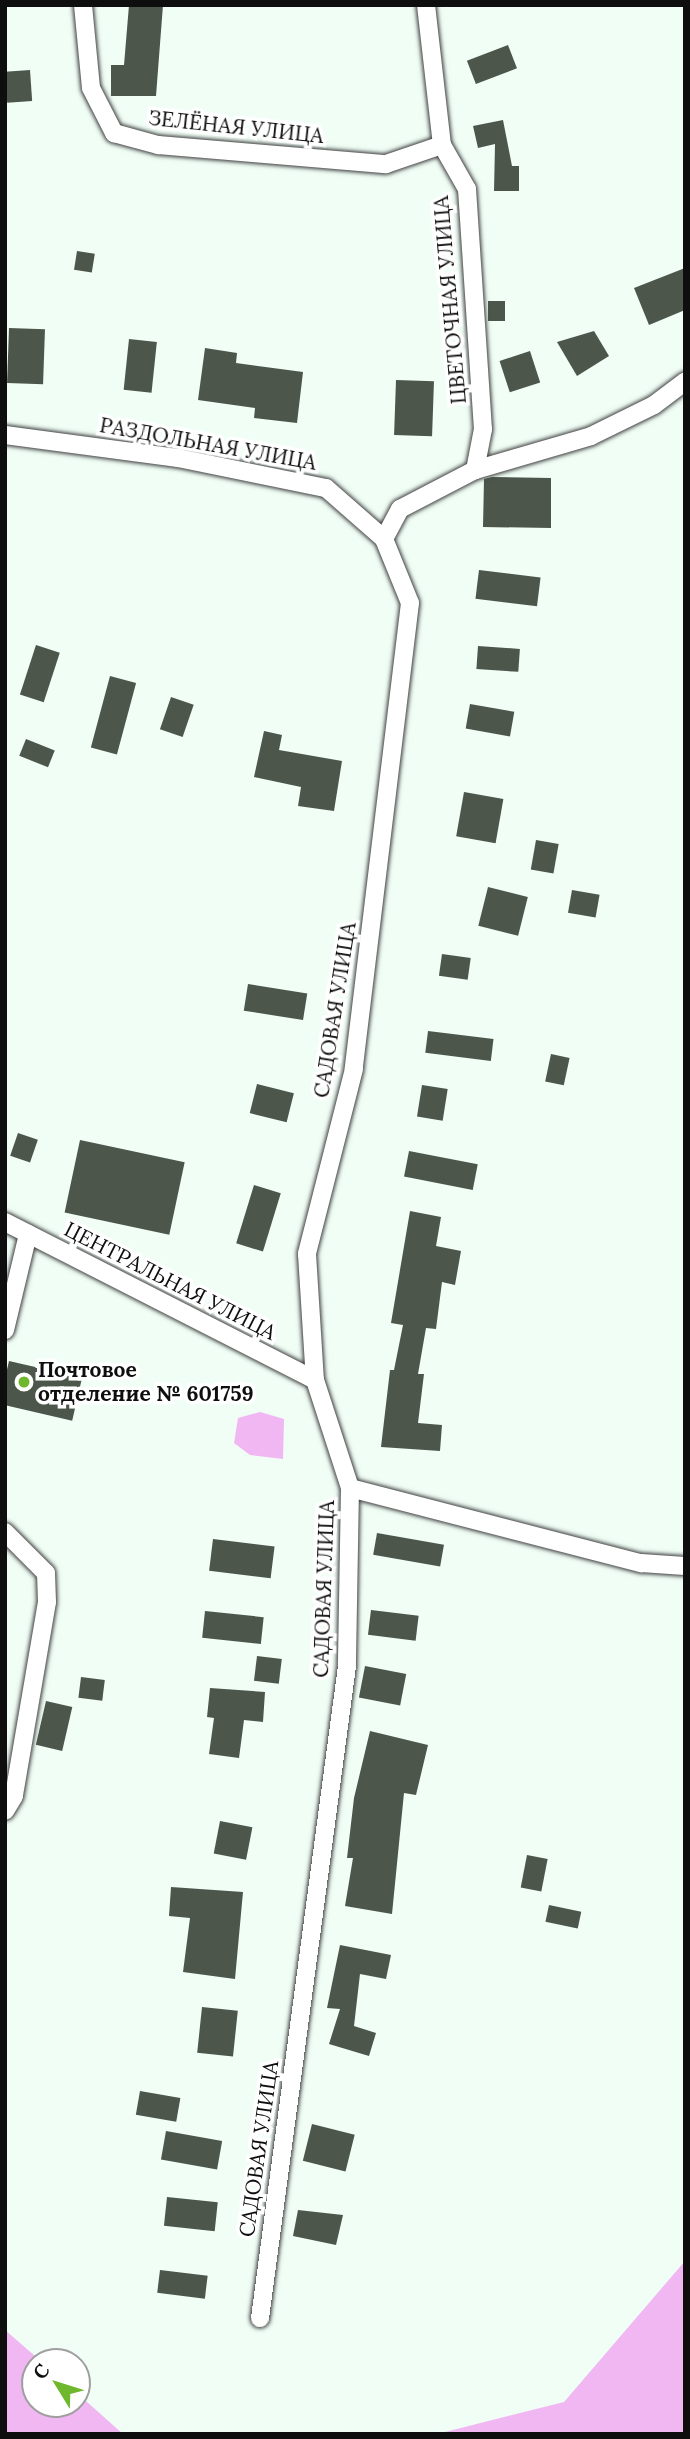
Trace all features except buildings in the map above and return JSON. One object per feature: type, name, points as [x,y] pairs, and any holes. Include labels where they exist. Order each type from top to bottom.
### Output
[{"type":"street","name":"ЗЕЛЁНАЯ УЛИЦА","points":[[83,5],[91,88],[114,133],[158,145],[386,164],[442,145]]},
{"type":"street","name":"ЦВЕТОЧНАЯ УЛИЦА","points":[[426,5],[442,145],[467,189],[483,429],[475,470]]},
{"type":"street","points":[[384,539],[400,509],[475,470],[591,436],[654,405],[685,382]]},
{"type":"street","name":"РАЗДОЛЬНАЯ УЛИЦА","points":[[5,435],[178,458],[326,488],[384,539]]},
{"type":"street","name":"САДОВАЯ УЛИЦА","points":[[260,2319],[347,1666],[350,1488],[315,1380],[307,1254],[354,1069],[410,603],[384,539]]},
{"type":"street","name":"ЦЕНТРАЛЬНАЯ УЛИЦА","points":[[5,1223],[315,1380]]},
{"type":"street","points":[[5,1330],[28,1234]]},
{"type":"street","points":[[350,1488],[641,1563],[685,1566]]},
{"type":"street","points":[[5,1532],[46,1573],[47,1592],[14,1796],[5,1811]]},
{"type":"shaded area","points":[[260,1412],[284,1419],[283,1459],[250,1455],[234,1443],[238,1418]]},
{"type":"shaded area","points":[[685,2261],[685,2434],[437,2434],[564,2402]]},
{"type":"shaded area","points":[[5,2330],[26,2348],[21,2348],[21,2418],[91,2418],[91,2405],[123,2434],[5,2434]]},
{"type":"place","name":"Почтовое отделение № 601759","points":[[24,1382]]}]
